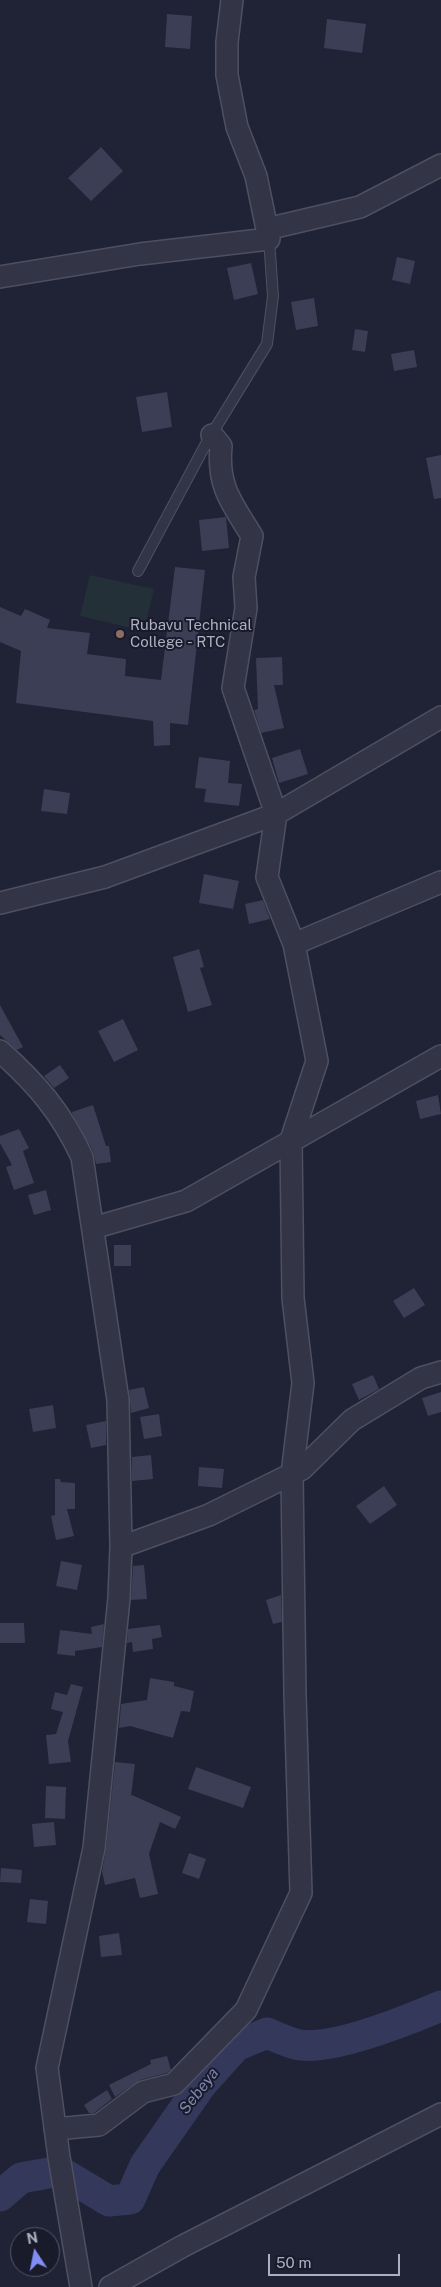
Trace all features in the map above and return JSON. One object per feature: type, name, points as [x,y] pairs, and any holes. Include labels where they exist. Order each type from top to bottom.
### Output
[{"type":"street","points":[[232,0],[227,42],[228,74],[237,127],[256,176],[268,234]]},
{"type":"street","points":[[0,277],[268,234],[360,206],[441,165]]},
{"type":"street","points":[[55,2129],[99,2125],[143,2092],[174,2084],[246,2010],[301,1893],[296,1750],[292,1474],[303,1383],[293,1298],[291,1140],[317,1061],[294,944],[267,877],[276,814],[233,688],[246,608],[244,577],[252,536],[223,487],[219,459],[221,446],[212,435]]},
{"type":"street","points":[[0,902],[104,877],[276,814],[441,717]]},
{"type":"street","points":[[294,944],[441,882]]},
{"type":"street","points":[[0,1051],[29,1077],[51,1104],[70,1133],[82,1157],[118,1400],[121,1547],[120,1598],[94,1848],[48,2068],[59,2157],[81,2287]]},
{"type":"street","points":[[93,1228],[186,1200],[441,1056]]},
{"type":"street","points":[[121,1547],[209,1515],[302,1469],[352,1420],[421,1378],[441,1372]]},
{"type":"street","points":[[110,2287],[183,2246],[441,2114]]},
{"type":"lane","points":[[138,572],[212,435],[267,344],[273,296],[268,234]]},
{"type":"shaded area","points":[[90,575],[154,589],[144,631],[80,616]]},
{"type":"building","points":[[167,14],[192,16],[190,49],[165,47]]},
{"type":"building","points":[[327,19],[366,24],[362,53],[324,48]]},
{"type":"building","points":[[101,147],[123,171],[91,201],[68,178]]},
{"type":"building","points":[[397,257],[415,261],[410,284],[392,280]]},
{"type":"building","points":[[251,263],[258,294],[234,300],[227,268]]},
{"type":"building","points":[[314,298],[318,326],[296,330],[291,302]]},
{"type":"building","points":[[355,329],[368,331],[365,352],[352,350]]},
{"type":"building","points":[[414,350],[417,367],[394,371],[391,354]]},
{"type":"building","points":[[167,392],[172,427],[142,432],[136,397]]},
{"type":"building","points":[[441,455],[441,498],[434,499],[426,458]]},
{"type":"building","points":[[226,517],[229,548],[202,551],[199,520]]},
{"type":"building","points":[[175,567],[205,570],[188,725],[170,723],[170,745],[154,746],[153,721],[16,703],[21,651],[0,642],[0,607],[21,616],[25,609],[50,620],[47,628],[90,633],[87,654],[126,659],[125,676],[161,680]]},
{"type":"building","points":[[282,657],[283,685],[274,685],[284,728],[261,733],[254,710],[258,709],[256,658]]},
{"type":"building","points":[[300,749],[308,774],[279,783],[272,758]]},
{"type":"building","points":[[199,757],[230,761],[228,783],[242,784],[239,806],[204,802],[206,789],[195,788]]},
{"type":"building","points":[[44,789],[70,793],[67,814],[41,811]]},
{"type":"building","points":[[204,874],[239,881],[233,909],[199,903]]},
{"type":"building","points":[[263,900],[270,919],[249,924],[245,904]]},
{"type":"building","points":[[199,949],[204,967],[200,968],[212,1005],[188,1012],[173,957]]},
{"type":"building","points":[[0,1005],[23,1047],[17,1050],[0,1035]]},
{"type":"building","points":[[123,1019],[138,1050],[114,1062],[98,1031]]},
{"type":"building","points":[[60,1065],[69,1078],[54,1088],[44,1076]]},
{"type":"building","points":[[438,1095],[441,1114],[420,1119],[416,1101]]},
{"type":"building","points":[[93,1105],[106,1146],[109,1146],[111,1162],[96,1164],[93,1151],[72,1113]]},
{"type":"building","points":[[19,1129],[29,1148],[23,1151],[34,1183],[14,1190],[6,1167],[12,1165],[0,1143],[0,1136]]},
{"type":"building","points":[[46,1190],[51,1210],[34,1215],[28,1195]]},
{"type":"building","points":[[114,1245],[131,1245],[131,1266],[114,1266]]},
{"type":"building","points":[[414,1288],[425,1305],[404,1318],[393,1301]]},
{"type":"building","points":[[373,1375],[379,1389],[359,1400],[352,1384]]},
{"type":"building","points":[[144,1387],[149,1408],[131,1413],[129,1390]]},
{"type":"building","points":[[441,1392],[441,1412],[428,1416],[422,1398]]},
{"type":"building","points":[[53,1405],[56,1428],[33,1432],[29,1409]]},
{"type":"building","points":[[159,1414],[162,1436],[144,1439],[140,1417]]},
{"type":"building","points":[[106,1421],[106,1445],[91,1448],[86,1425]]},
{"type":"building","points":[[151,1455],[153,1479],[132,1481],[132,1457]]},
{"type":"building","points":[[199,1467],[224,1469],[222,1488],[198,1486]]},
{"type":"building","points":[[55,1479],[60,1479],[61,1482],[75,1483],[75,1509],[67,1509],[74,1536],[56,1540],[51,1516],[55,1515]]},
{"type":"building","points":[[384,1486],[397,1505],[370,1524],[356,1506]]},
{"type":"building","points":[[61,1561],[82,1565],[77,1590],[56,1586]]},
{"type":"building","points":[[144,1565],[147,1599],[131,1600],[133,1566]]},
{"type":"building","points":[[281,1595],[282,1622],[273,1624],[266,1600]]},
{"type":"building","points":[[0,1623],[24,1623],[25,1643],[0,1643]]},
{"type":"building","points":[[104,1624],[102,1647],[75,1651],[75,1656],[57,1654],[60,1630],[92,1634],[91,1627]]},
{"type":"building","points":[[160,1625],[162,1637],[152,1639],[153,1649],[133,1652],[132,1642],[127,1643],[128,1629]]},
{"type":"building","points":[[150,1678],[174,1682],[174,1686],[194,1691],[190,1712],[181,1711],[173,1738],[130,1726],[119,1728],[121,1704],[147,1700]]},
{"type":"building","points":[[71,1684],[83,1687],[68,1741],[71,1762],[49,1764],[46,1735],[56,1734],[63,1712],[51,1709],[55,1692],[67,1695]]},
{"type":"building","points":[[115,1762],[135,1764],[131,1796],[181,1817],[175,1829],[160,1822],[149,1854],[158,1894],[140,1898],[135,1878],[105,1885],[102,1871]]},
{"type":"building","points":[[196,1767],[251,1787],[243,1808],[188,1789]]},
{"type":"building","points":[[46,1786],[66,1787],[65,1819],[45,1818]]},
{"type":"building","points":[[54,1822],[56,1845],[34,1847],[32,1824]]},
{"type":"building","points":[[189,1853],[206,1859],[199,1879],[182,1873]]},
{"type":"building","points":[[1,1868],[22,1870],[21,1883],[0,1882]]},
{"type":"building","points":[[30,1899],[48,1901],[46,1924],[27,1922]]},
{"type":"building","points":[[119,1933],[122,1955],[101,1957],[99,1936]]},
{"type":"building","points":[[167,2056],[171,2070],[167,2073],[140,2080],[115,2097],[109,2085],[151,2064],[150,2060]]},
{"type":"building","points":[[107,2090],[112,2099],[94,2113],[89,2113],[84,2105]]},
{"type":"waterway","name":"Sebeya","points":[[0,2196],[21,2178],[54,2172],[66,2175],[109,2201],[130,2199],[145,2165],[201,2085],[236,2046],[267,2033],[300,2045],[332,2043],[371,2033],[441,2006]]},
{"type":"place","name":"Rubavu Technical College - RTC","points":[[120,634]]}]
